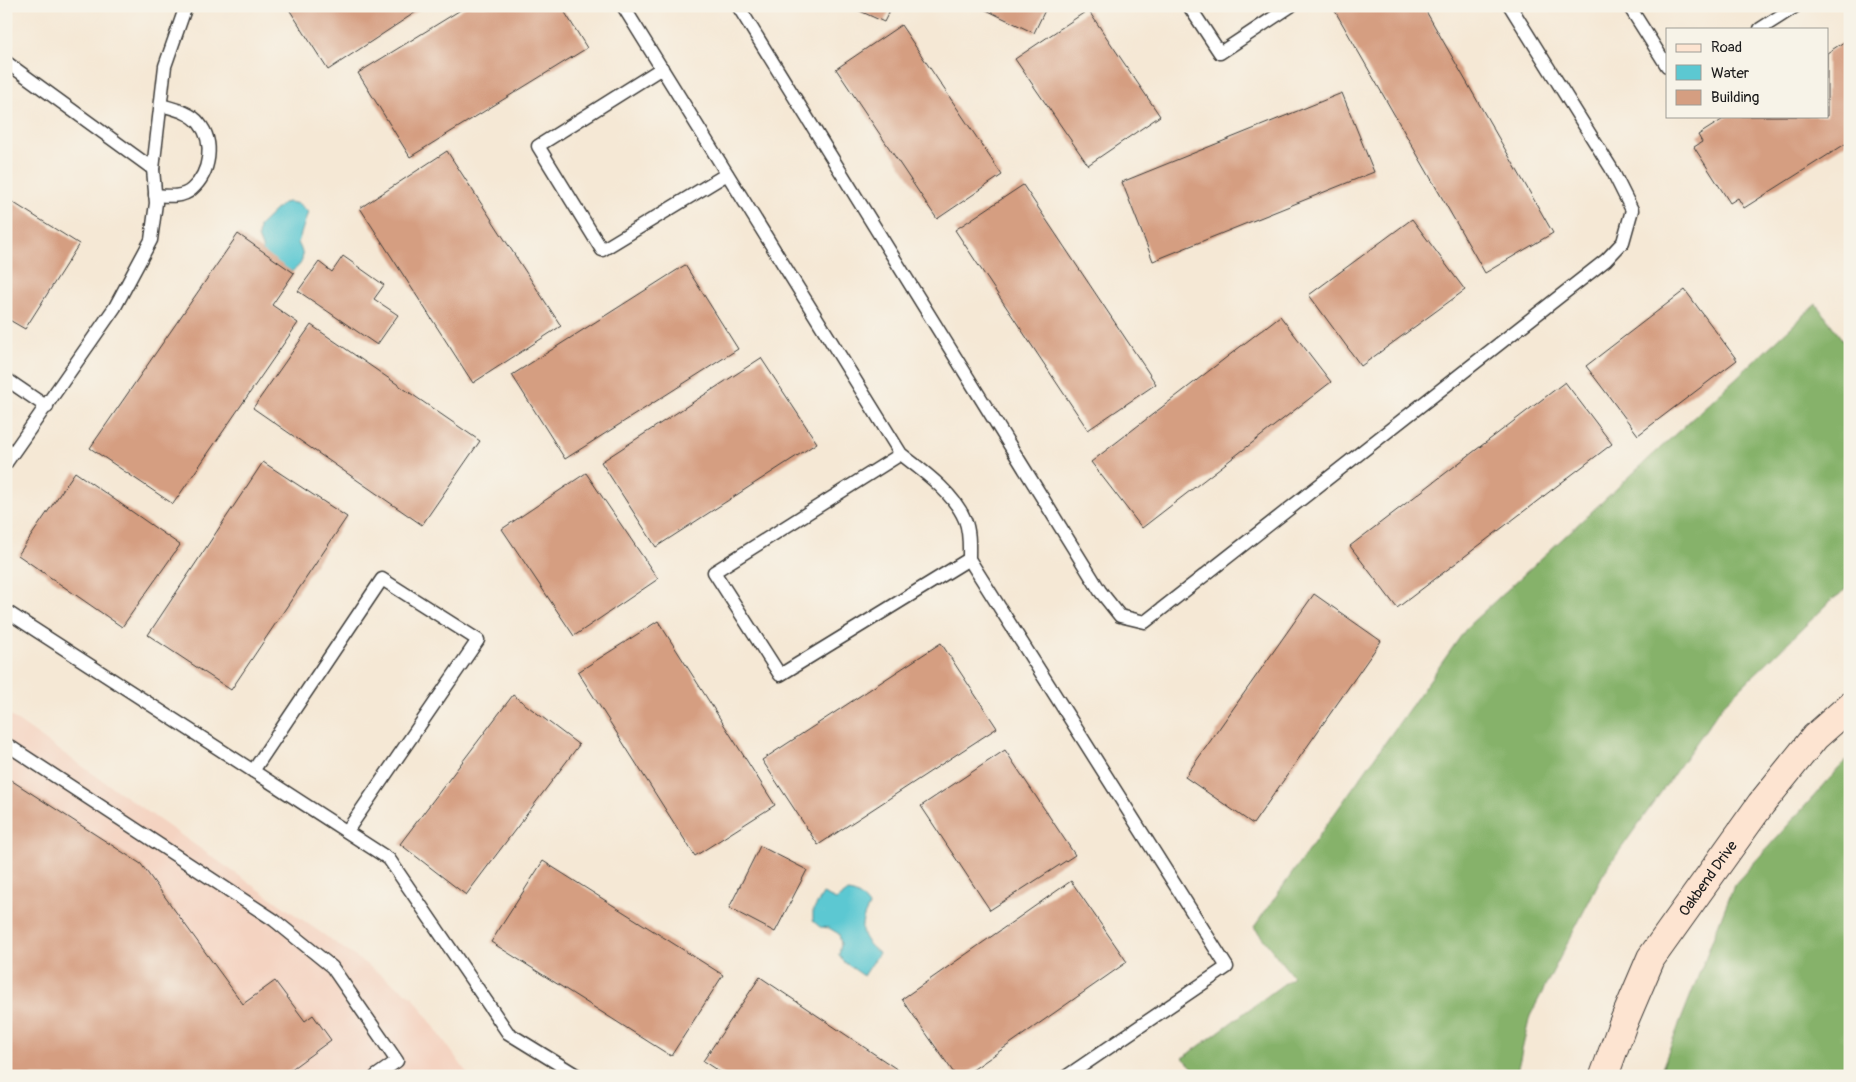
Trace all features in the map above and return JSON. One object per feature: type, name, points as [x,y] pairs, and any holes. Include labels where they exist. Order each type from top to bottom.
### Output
[{"type":"street","name":"Oakbend Drive","points":[[1604,1076],[1622,1026],[1651,958],[1761,804],[1815,737],[1850,706]]},
{"type":"lane","points":[[6,463],[115,307],[151,240],[155,194],[153,169],[165,66],[186,6]]},
{"type":"lane","points":[[624,6],[901,454],[926,472],[944,491],[965,520],[969,540],[969,558],[1227,967],[1067,1076]]},
{"type":"lane","points":[[738,6],[1100,591],[1120,616],[1144,622],[1598,266],[1623,242],[1632,210],[1611,168],[1510,6]]},
{"type":"lane","points":[[1189,6],[1220,53],[1291,6]]},
{"type":"lane","points":[[1629,6],[1666,64]]},
{"type":"lane","points":[[1762,28],[1796,6]]},
{"type":"lane","points":[[6,62],[153,169]]},
{"type":"lane","points":[[662,68],[538,146],[602,250],[727,174]]},
{"type":"lane","points":[[155,194],[172,197],[192,190],[208,167],[207,138],[198,122],[181,111],[161,105]]},
{"type":"lane","points":[[6,379],[46,407]]},
{"type":"lane","points":[[901,454],[714,572],[780,675],[969,558]]},
{"type":"lane","points":[[253,771],[382,579],[478,640],[347,832]]},
{"type":"lane","points":[[6,611],[389,859],[508,1033],[578,1076]]},
{"type":"lane","points":[[6,744],[274,920],[332,967],[398,1060],[376,1076]]},
{"type":"shaded area","points":[[6,713],[413,997],[469,1076],[6,1076]]},
{"type":"green space","points":[[1816,304],[1850,350],[1850,587],[1833,599],[1723,705],[1603,874],[1530,1016],[1516,1076],[1201,1076],[1183,1058],[1293,977],[1254,927],[1468,626]]},
{"type":"green space","points":[[1850,756],[1850,1076],[1659,1076],[1734,885]]},
{"type":"water","points":[[283,203],[299,204],[308,212],[298,243],[302,253],[302,262],[287,274],[263,255],[258,237],[259,226]]},
{"type":"water","points":[[847,892],[860,896],[869,906],[863,921],[862,932],[868,942],[879,953],[864,976],[844,962],[839,955],[841,944],[839,934],[829,928],[820,927],[813,921],[813,911],[823,894],[836,900]]},
{"type":"building","points":[[287,6],[425,6],[328,70]]},
{"type":"building","points":[[467,6],[561,6],[587,48],[410,157],[358,73]]},
{"type":"building","points":[[849,6],[892,6],[884,22]]},
{"type":"building","points":[[978,6],[1047,6],[1034,33]]},
{"type":"building","points":[[1343,6],[1423,6],[1553,233],[1485,273],[1335,11]]},
{"type":"building","points":[[1088,10],[1160,116],[1088,165],[1015,59]]},
{"type":"building","points":[[901,25],[1002,175],[937,219],[836,69]]},
{"type":"building","points":[[1850,38],[1850,141],[1744,208],[1738,198],[1730,203],[1694,147],[1702,142],[1698,135],[1725,118],[1828,118],[1828,52]]},
{"type":"building","points":[[1342,93],[1374,172],[1153,261],[1122,182]]},
{"type":"building","points":[[447,151],[561,326],[473,383],[360,208]]},
{"type":"building","points":[[1023,185],[1156,384],[1088,430],[955,230]]},
{"type":"building","points":[[6,198],[79,244],[25,329],[6,318]]},
{"type":"building","points":[[1412,219],[1465,290],[1361,366],[1309,295]]},
{"type":"building","points":[[238,234],[294,273],[272,305],[298,323],[173,504],[90,448]]},
{"type":"building","points":[[343,256],[384,285],[374,299],[398,315],[377,345],[298,291],[319,262],[332,272]]},
{"type":"building","points":[[685,265],[738,349],[565,459],[512,375]]},
{"type":"building","points":[[1685,290],[1737,360],[1638,435],[1586,366]]},
{"type":"building","points":[[1280,316],[1331,382],[1142,528],[1091,462]]},
{"type":"building","points":[[311,325],[480,441],[422,525],[253,408]]},
{"type":"building","points":[[761,358],[817,443],[656,547],[601,462]]},
{"type":"building","points":[[1565,382],[1612,444],[1397,608],[1350,546]]},
{"type":"building","points":[[263,462],[347,517],[231,690],[148,635]]},
{"type":"building","points":[[75,472],[180,545],[122,627],[18,555]]},
{"type":"building","points":[[586,473],[658,579],[574,636],[502,529]]},
{"type":"building","points":[[1314,594],[1381,641],[1253,824],[1185,777]]},
{"type":"building","points":[[658,621],[775,805],[695,856],[578,672]]},
{"type":"building","points":[[941,643],[997,728],[818,845],[762,760]]},
{"type":"building","points":[[513,695],[579,745],[466,895],[400,844]]},
{"type":"building","points":[[1005,750],[1075,855],[990,910],[921,806]]},
{"type":"building","points":[[6,777],[141,864],[243,1004],[275,981],[305,1021],[313,1015],[331,1040],[282,1076],[6,1076]]},
{"type":"building","points":[[760,846],[807,870],[775,932],[729,908]]},
{"type":"building","points":[[543,861],[723,975],[671,1056],[491,942]]},
{"type":"building","points":[[1071,881],[1127,962],[964,1076],[956,1076],[902,999]]},
{"type":"building","points":[[760,977],[907,1076],[726,1076],[703,1061]]}]
